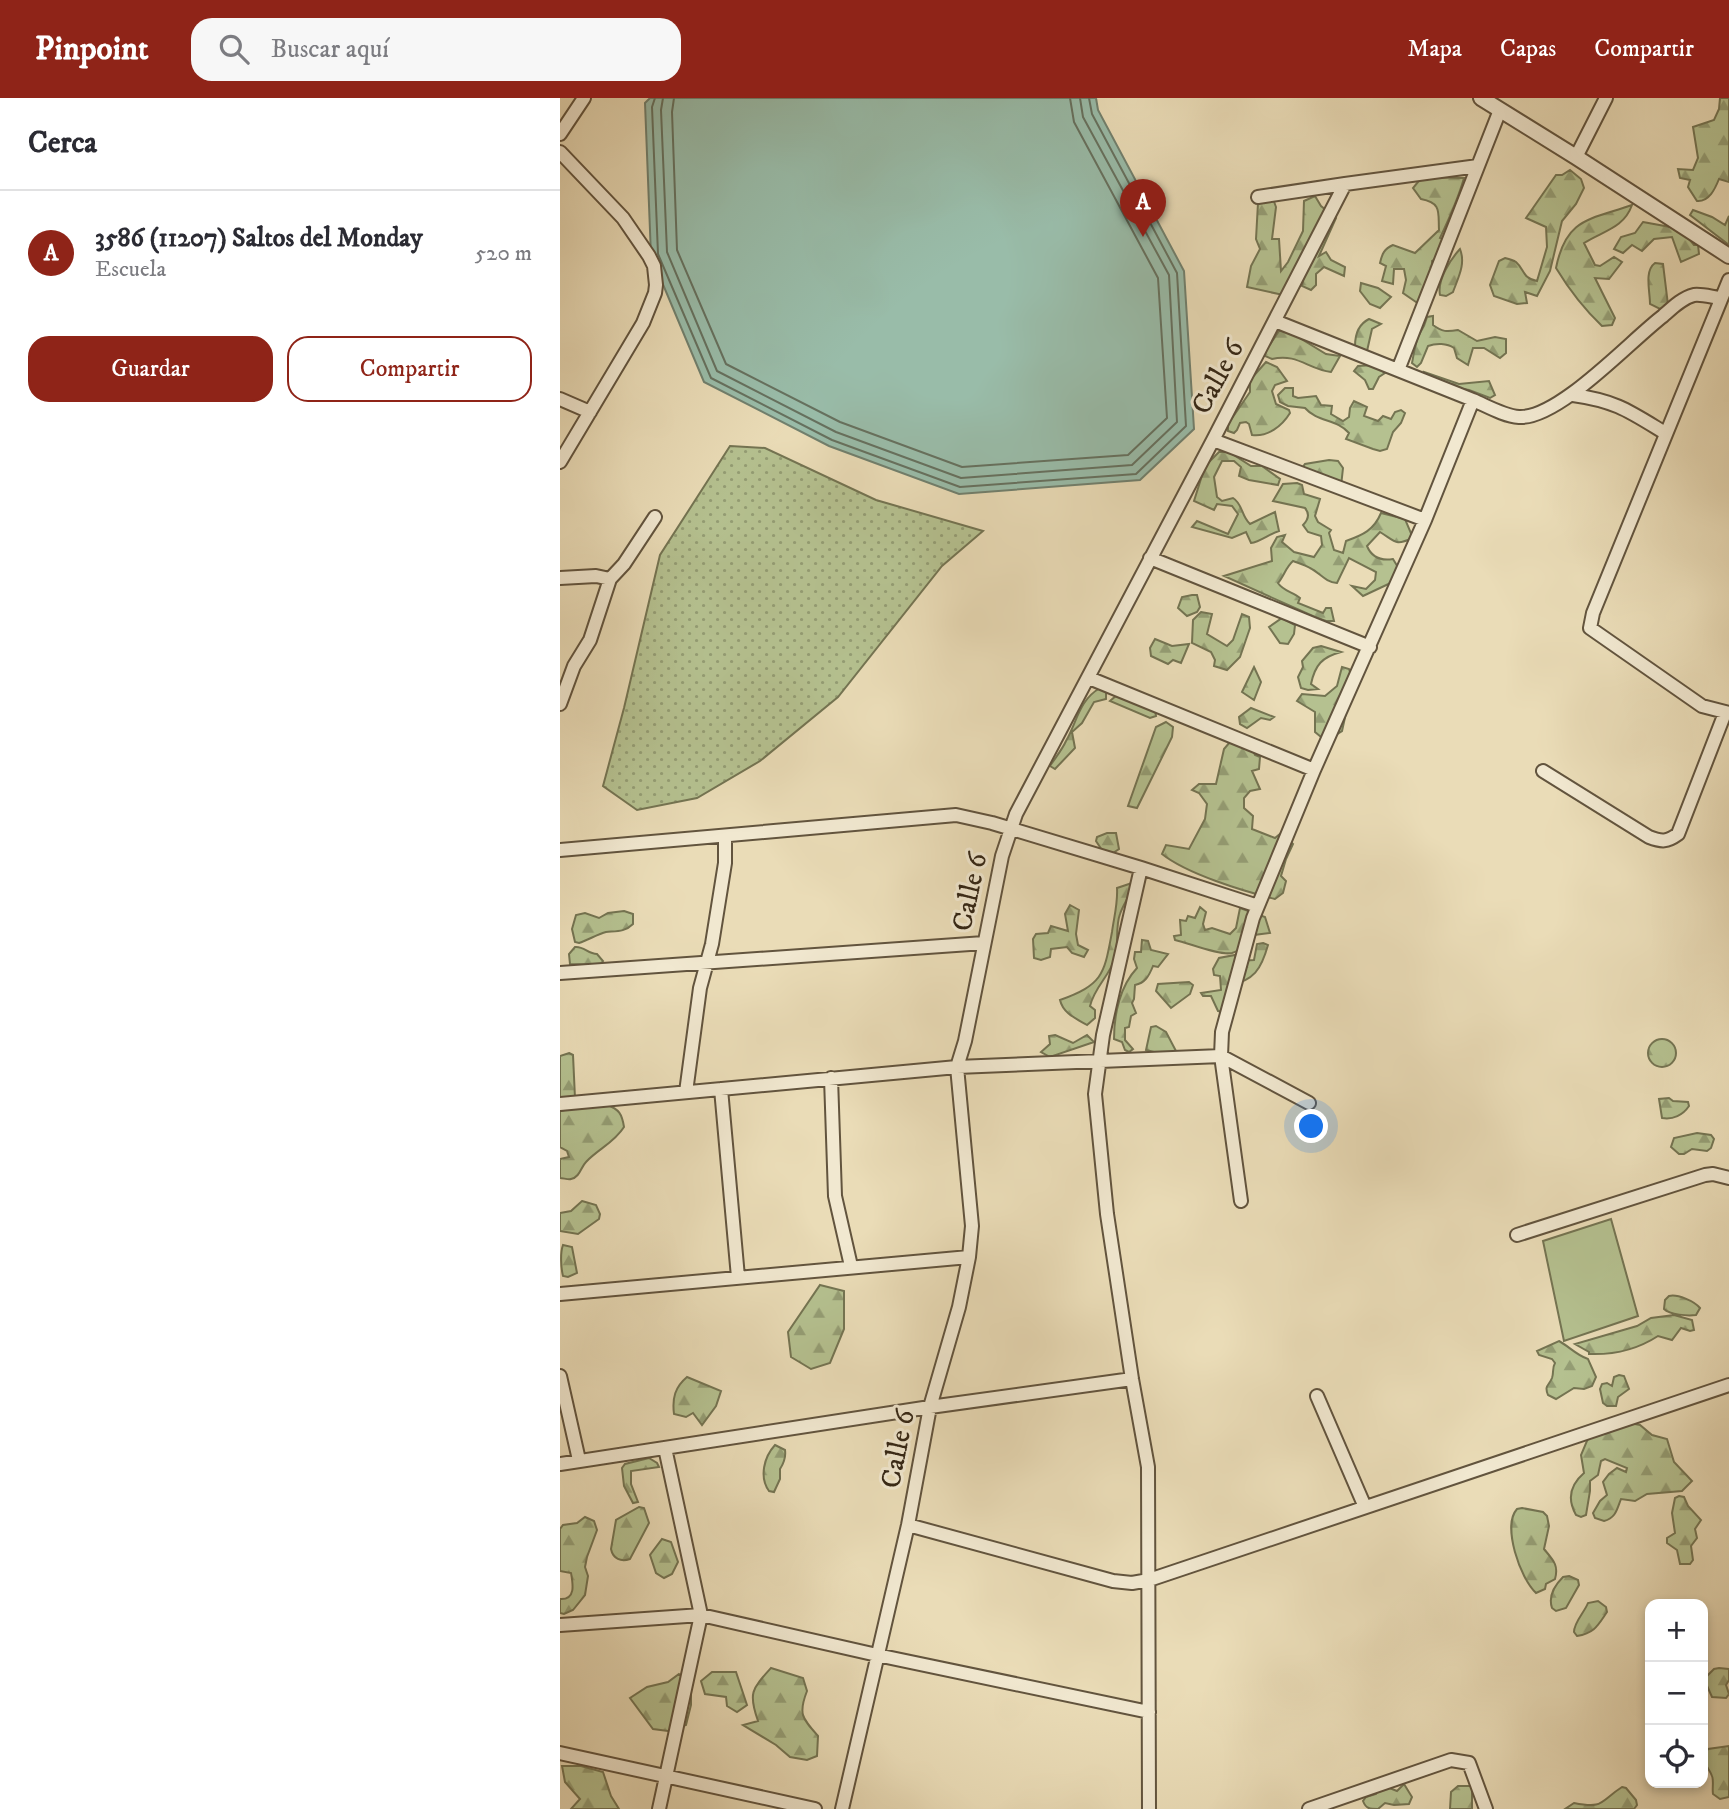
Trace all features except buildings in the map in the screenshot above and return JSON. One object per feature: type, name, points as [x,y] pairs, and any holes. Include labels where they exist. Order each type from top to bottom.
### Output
[{"type":"street","points":[[560,134],[584,98]]},
{"type":"street","points":[[1481,98],[1576,156],[1729,256]]},
{"type":"street","points":[[1576,156],[1606,98]]},
{"type":"street","points":[[1398,370],[1500,110]]},
{"type":"street","points":[[560,152],[623,218],[654,266],[656,285],[643,323],[560,462]]},
{"type":"street","points":[[1258,197],[1478,166]]},
{"type":"street","name":"Calle 6","points":[[842,1809],[908,1525],[930,1407],[959,1307],[969,1257],[972,1226],[957,1067],[965,1041],[1002,856],[1016,814],[1345,184]]},
{"type":"street","points":[[1543,771],[1649,837],[1661,842],[1668,841],[1678,834],[1727,713],[1702,706],[1590,628],[1593,613],[1729,280]]},
{"type":"street","points":[[1275,321],[1518,417],[1528,416],[1573,395],[1640,334],[1684,299],[1697,295],[1721,298]]},
{"type":"street","points":[[1573,395],[1601,399],[1618,405],[1665,433]]},
{"type":"street","points":[[560,399],[590,412]]},
{"type":"street","points":[[1241,1201],[1221,1056],[1222,1032],[1258,906],[1474,400]]},
{"type":"street","points":[[1213,440],[1425,520]]},
{"type":"street","points":[[560,704],[574,666],[590,639],[610,579],[624,564],[655,517]]},
{"type":"street","points":[[1150,558],[1370,647]]},
{"type":"street","points":[[560,578],[596,576],[610,579]]},
{"type":"street","points":[[1089,678],[1314,770]]},
{"type":"street","points":[[560,850],[956,815],[1141,868],[1258,906]]},
{"type":"street","points":[[686,1092],[706,962],[712,944],[725,863],[725,837]]},
{"type":"street","points":[[1141,868],[1103,1035],[1096,1094],[1107,1214],[1148,1467],[1149,1809]]},
{"type":"street","points":[[560,973],[984,943]]},
{"type":"street","points":[[560,1104],[957,1067],[1221,1056],[1309,1103]]},
{"type":"street","points":[[831,1079],[835,1196],[851,1266]]},
{"type":"street","points":[[721,1088],[738,1277]]},
{"type":"street","points":[[1517,1235],[1705,1175],[1729,1178]]},
{"type":"street","points":[[560,1294],[969,1257]]},
{"type":"street","points":[[560,1376],[579,1460]]},
{"type":"street","points":[[560,1464],[1132,1379]]},
{"type":"street","points":[[908,1525],[1113,1581],[1132,1583],[1149,1580],[1729,1385]]},
{"type":"street","points":[[1317,1396],[1365,1507]]},
{"type":"street","points":[[659,1809],[701,1615],[665,1448]]},
{"type":"street","points":[[560,1625],[701,1615],[1149,1712]]},
{"type":"street","points":[[560,1753],[815,1809]]},
{"type":"street","points":[[1309,1809],[1346,1804],[1451,1760],[1469,1763],[1486,1809]]},
{"type":"green space","points":[[1720,98],[1729,98],[1729,182],[1719,179],[1708,197],[1697,201],[1688,187],[1690,180],[1680,178],[1678,169],[1693,170],[1698,158],[1693,127],[1714,120]]},
{"type":"green space","points":[[1570,170],[1581,179],[1584,188],[1576,204],[1562,221],[1550,271],[1537,296],[1525,292],[1527,303],[1517,304],[1494,296],[1490,285],[1499,261],[1505,258],[1516,262],[1526,276],[1537,281],[1547,247],[1546,227],[1526,218],[1556,175]]},
{"type":"green space","points":[[1422,177],[1464,178],[1440,238],[1453,242],[1448,252],[1432,261],[1434,279],[1425,301],[1416,302],[1403,293],[1406,280],[1404,269],[1394,269],[1393,284],[1382,281],[1386,266],[1380,263],[1384,252],[1393,245],[1415,253],[1439,230],[1438,209],[1433,203],[1421,199],[1413,188]]},
{"type":"green space","points":[[1272,196],[1276,207],[1272,239],[1279,239],[1281,271],[1303,231],[1304,201],[1315,196],[1321,206],[1336,218],[1319,256],[1326,252],[1331,260],[1345,267],[1344,276],[1324,267],[1316,274],[1316,285],[1311,290],[1302,286],[1304,276],[1283,295],[1247,287],[1251,266],[1260,249],[1256,239],[1258,203]]},
{"type":"green space","points":[[1632,205],[1618,224],[1584,243],[1595,265],[1600,266],[1614,257],[1622,262],[1609,279],[1595,278],[1615,318],[1612,325],[1602,326],[1577,299],[1556,268],[1560,252],[1573,230],[1592,218]]},
{"type":"green space","points":[[1693,210],[1725,225],[1729,216],[1729,245],[1690,215]]},
{"type":"green space","points":[[1643,222],[1681,229],[1694,245],[1698,245],[1699,254],[1681,262],[1672,237],[1654,239],[1642,251],[1632,245],[1623,253],[1614,249],[1621,237],[1635,233]]},
{"type":"green space","points":[[1460,249],[1462,266],[1453,292],[1446,296],[1440,295],[1442,277]]},
{"type":"green space","points":[[1655,263],[1663,264],[1668,305],[1660,309],[1650,304],[1649,276]]},
{"type":"green space","points":[[1361,283],[1378,288],[1391,297],[1380,308],[1370,304],[1360,291]]},
{"type":"green space","points":[[1433,316],[1433,325],[1442,330],[1458,330],[1477,341],[1495,337],[1506,339],[1506,353],[1500,358],[1484,348],[1473,348],[1468,365],[1457,358],[1454,348],[1445,344],[1434,344],[1428,346],[1417,367],[1412,363],[1417,340],[1427,317]]},
{"type":"green space","points":[[1369,319],[1381,324],[1372,329],[1367,351],[1355,346],[1355,342],[1360,327]]},
{"type":"green space","points":[[1285,329],[1326,354],[1340,356],[1331,372],[1289,358],[1272,359],[1263,355],[1279,331]]},
{"type":"green space","points":[[1266,362],[1277,367],[1287,381],[1275,385],[1272,391],[1276,404],[1290,413],[1279,426],[1264,434],[1252,435],[1246,422],[1240,423],[1234,433],[1228,431],[1228,424],[1250,392],[1250,380]]},
{"type":"green space","points":[[1374,365],[1385,373],[1379,377],[1373,389],[1369,389],[1365,380],[1354,371],[1358,366]]},
{"type":"green space","points":[[1424,372],[1459,384],[1489,381],[1495,395],[1490,398],[1469,390],[1426,383]]},
{"type":"green space","points":[[1285,388],[1293,388],[1293,396],[1298,398],[1316,396],[1321,405],[1332,406],[1331,414],[1343,421],[1349,417],[1354,401],[1367,407],[1364,416],[1378,421],[1383,416],[1391,419],[1395,412],[1401,410],[1405,413],[1393,432],[1387,449],[1380,451],[1346,439],[1349,433],[1344,428],[1315,416],[1305,408],[1280,402],[1278,395]]},
{"type":"green space","points":[[730,446],[765,448],[876,500],[983,531],[942,566],[838,697],[760,761],[697,798],[637,810],[603,786],[660,555]]},
{"type":"green space","points":[[1219,452],[1229,452],[1251,466],[1262,466],[1280,479],[1278,485],[1249,480],[1239,476],[1241,467],[1234,461],[1222,461],[1214,477],[1217,497],[1222,501],[1233,498],[1250,524],[1275,512],[1279,531],[1251,543],[1246,532],[1232,538],[1192,527],[1197,521],[1228,534],[1238,514],[1232,506],[1217,504],[1214,510],[1194,501],[1205,466]]},
{"type":"green space","points":[[1338,461],[1343,468],[1341,486],[1300,471],[1305,464]]},
{"type":"green space","points":[[1283,484],[1302,485],[1304,494],[1320,499],[1315,516],[1318,522],[1331,530],[1329,533],[1334,550],[1343,553],[1346,541],[1367,531],[1381,513],[1405,519],[1413,538],[1396,542],[1380,532],[1367,546],[1377,558],[1393,559],[1399,569],[1397,580],[1363,596],[1352,586],[1366,589],[1375,580],[1376,572],[1349,558],[1337,583],[1306,566],[1293,561],[1291,563],[1278,583],[1300,598],[1298,603],[1323,613],[1326,608],[1331,608],[1334,621],[1315,617],[1224,576],[1272,561],[1271,548],[1277,537],[1285,535],[1282,542],[1294,552],[1314,557],[1322,545],[1321,536],[1308,532],[1303,525],[1308,512],[1305,508],[1273,501]]},
{"type":"green space","points":[[1197,595],[1200,607],[1197,612],[1187,616],[1178,608],[1182,597]]},
{"type":"green space","points":[[1201,612],[1212,614],[1207,634],[1227,646],[1233,640],[1242,614],[1249,617],[1250,628],[1240,657],[1227,670],[1214,666],[1215,660],[1211,652],[1192,643],[1193,620]]},
{"type":"green space","points":[[1282,618],[1295,625],[1294,634],[1288,644],[1280,643],[1269,627]]},
{"type":"green space","points":[[1155,639],[1172,646],[1189,644],[1181,663],[1173,660],[1168,664],[1151,656],[1150,648]]},
{"type":"green space","points":[[1321,646],[1341,652],[1324,659],[1317,667],[1311,684],[1318,689],[1301,688],[1298,677],[1303,667],[1302,661],[1313,648]]},
{"type":"green space","points":[[1254,667],[1261,682],[1254,700],[1242,692]]},
{"type":"green space","points":[[1342,667],[1349,669],[1353,681],[1342,731],[1326,741],[1315,732],[1315,712],[1297,701],[1302,694],[1325,696],[1337,686]]},
{"type":"green space","points":[[1100,688],[1106,690],[1106,699],[1094,702],[1082,723],[1072,732],[1075,748],[1055,769],[1050,766],[1083,705]]},
{"type":"green space","points":[[1117,695],[1155,710],[1156,716],[1150,718],[1110,701]]},
{"type":"green space","points":[[1251,708],[1274,717],[1270,720],[1261,718],[1247,728],[1240,724],[1239,717]]},
{"type":"green space","points":[[1166,722],[1173,727],[1172,737],[1137,808],[1128,806],[1156,727]]},
{"type":"green space","points":[[1230,742],[1252,748],[1255,755],[1260,757],[1259,769],[1252,771],[1260,789],[1250,791],[1244,798],[1244,808],[1253,816],[1252,829],[1275,838],[1281,833],[1293,844],[1281,876],[1286,881],[1283,893],[1275,899],[1200,875],[1162,854],[1166,845],[1189,849],[1205,819],[1207,804],[1199,793],[1192,790],[1199,784],[1216,784],[1224,749]]},
{"type":"green space","points":[[1116,833],[1119,849],[1113,853],[1104,853],[1096,841],[1097,837]]},
{"type":"green space","points":[[1132,883],[1119,919],[1115,958],[1092,999],[1090,1006],[1095,1010],[1095,1018],[1087,1025],[1067,1012],[1060,1000],[1086,989],[1100,976],[1109,946],[1117,888]]},
{"type":"green space","points":[[1070,905],[1079,910],[1076,934],[1078,945],[1088,950],[1084,957],[1072,953],[1067,947],[1051,949],[1050,957],[1041,960],[1034,958],[1033,939],[1036,934],[1048,933],[1051,926],[1068,931],[1065,914]]},
{"type":"green space","points":[[1200,907],[1206,912],[1203,924],[1205,930],[1212,928],[1230,934],[1236,928],[1240,908],[1265,917],[1270,933],[1254,935],[1253,943],[1227,953],[1175,940],[1174,936],[1181,935],[1180,920],[1186,921],[1188,916],[1195,918]]},
{"type":"green space","points":[[624,911],[633,914],[633,924],[630,927],[575,942],[572,929],[576,915],[585,913],[599,918],[608,913]]},
{"type":"green space","points":[[1142,940],[1148,941],[1151,950],[1168,954],[1158,967],[1153,966],[1144,981],[1135,985],[1132,1003],[1136,1013],[1131,1016],[1129,1027],[1125,1028],[1125,1040],[1133,1049],[1129,1052],[1125,1050],[1122,1042],[1114,1039],[1115,1020],[1122,992],[1137,968],[1135,952],[1141,952]]},
{"type":"green space","points":[[1257,944],[1268,945],[1255,973],[1245,981],[1229,986],[1231,1013],[1218,1011],[1211,996],[1203,996],[1201,993],[1221,990],[1220,976],[1214,975],[1213,969],[1219,958],[1235,955],[1237,961],[1254,960]]},
{"type":"green space","points":[[575,947],[597,954],[603,961],[600,965],[570,964],[569,954]]},
{"type":"green space","points":[[1189,982],[1193,985],[1190,994],[1171,1008],[1156,991],[1158,984]]},
{"type":"green space","points":[[1156,1026],[1166,1032],[1176,1051],[1162,1054],[1146,1050],[1151,1027]]},
{"type":"green space","points":[[1055,1035],[1073,1043],[1087,1035],[1094,1042],[1050,1057],[1041,1052],[1050,1044],[1049,1036]]},
{"type":"green space","points":[[1662,1039],[1672,1043],[1676,1053],[1672,1063],[1662,1067],[1652,1063],[1648,1053],[1652,1043]]},
{"type":"green space","points":[[569,1053],[573,1055],[575,1098],[560,1099],[560,1056]]},
{"type":"green space","points":[[1669,1098],[1673,1101],[1688,1102],[1689,1106],[1677,1116],[1662,1118],[1659,1099]]},
{"type":"green space","points":[[607,1105],[619,1113],[624,1127],[586,1162],[576,1176],[570,1179],[560,1178],[560,1159],[569,1157],[567,1151],[560,1147],[560,1111]]},
{"type":"green space","points":[[1697,1133],[1711,1135],[1714,1139],[1707,1151],[1692,1149],[1679,1154],[1671,1147],[1674,1138]]},
{"type":"green space","points":[[582,1201],[596,1205],[599,1219],[578,1234],[560,1231],[560,1213],[571,1211]]},
{"type":"green space","points":[[1611,1219],[1638,1316],[1564,1341],[1543,1241]]},
{"type":"green space","points":[[563,1245],[572,1247],[577,1273],[568,1277],[562,1273]]},
{"type":"green space","points":[[820,1285],[844,1291],[844,1329],[830,1363],[811,1369],[791,1357],[788,1332]]},
{"type":"green space","points":[[1669,1296],[1686,1299],[1700,1308],[1696,1315],[1670,1313],[1664,1309],[1665,1300]]},
{"type":"green space","points":[[1674,1315],[1692,1320],[1694,1330],[1681,1328],[1672,1340],[1658,1336],[1634,1348],[1607,1353],[1589,1354],[1575,1344],[1637,1326],[1651,1318]]},
{"type":"green space","points":[[1559,1341],[1588,1359],[1596,1377],[1592,1386],[1574,1388],[1556,1399],[1548,1395],[1547,1389],[1555,1363],[1552,1359],[1539,1355],[1537,1351]]},
{"type":"green space","points":[[1624,1376],[1629,1389],[1618,1397],[1616,1406],[1607,1406],[1603,1403],[1600,1389],[1602,1384],[1612,1386],[1614,1377]]},
{"type":"green space","points":[[687,1377],[721,1391],[716,1406],[702,1425],[693,1413],[686,1417],[674,1414],[675,1393]]},
{"type":"green space","points":[[1630,1423],[1640,1425],[1652,1435],[1667,1439],[1674,1462],[1692,1481],[1682,1491],[1647,1494],[1635,1501],[1621,1499],[1614,1515],[1604,1521],[1595,1518],[1593,1513],[1607,1495],[1603,1482],[1617,1468],[1626,1472],[1627,1468],[1605,1459],[1601,1461],[1598,1475],[1590,1481],[1586,1515],[1576,1515],[1571,1503],[1571,1492],[1584,1473],[1581,1455],[1589,1436]]},
{"type":"green space","points":[[775,1445],[785,1450],[785,1455],[774,1492],[769,1491],[764,1473],[768,1455]]},
{"type":"green space","points":[[649,1458],[659,1467],[631,1471],[631,1484],[638,1502],[633,1503],[624,1486],[622,1468],[625,1464]]},
{"type":"green space","points":[[1684,1497],[1688,1506],[1701,1520],[1695,1529],[1697,1538],[1691,1546],[1693,1560],[1690,1564],[1680,1564],[1677,1550],[1667,1543],[1667,1538],[1675,1533],[1672,1513],[1675,1498]]},
{"type":"green space","points":[[639,1507],[644,1508],[649,1523],[630,1559],[618,1559],[611,1549],[616,1520]]},
{"type":"green space","points":[[1517,1509],[1543,1512],[1547,1516],[1549,1526],[1544,1549],[1556,1566],[1555,1579],[1546,1584],[1545,1589],[1536,1593],[1524,1576],[1512,1539],[1513,1517]]},
{"type":"green space","points":[[585,1517],[594,1521],[597,1530],[585,1567],[588,1576],[585,1595],[573,1610],[564,1614],[560,1613],[560,1599],[569,1597],[573,1586],[571,1573],[560,1571],[560,1529],[563,1525],[577,1523]]},
{"type":"green space","points":[[662,1539],[671,1542],[678,1562],[672,1574],[664,1578],[656,1573],[650,1555]]},
{"type":"green space","points":[[1569,1576],[1578,1580],[1579,1585],[1566,1608],[1556,1611],[1551,1604],[1553,1591],[1563,1577]]},
{"type":"green space","points":[[1598,1601],[1606,1607],[1607,1612],[1592,1631],[1577,1636],[1574,1632],[1576,1625],[1588,1603]]},
{"type":"green space","points":[[771,1668],[803,1678],[807,1691],[802,1711],[808,1725],[818,1736],[817,1756],[807,1760],[790,1757],[743,1725],[758,1721],[753,1704],[754,1692]]},
{"type":"green space","points":[[1714,1669],[1729,1669],[1726,1685],[1729,1694],[1726,1698],[1712,1697],[1708,1688],[1708,1675]]},
{"type":"green space","points":[[712,1672],[736,1672],[747,1705],[737,1712],[727,1706],[726,1697],[705,1694],[701,1681]]},
{"type":"green space","points":[[679,1674],[691,1681],[691,1705],[686,1725],[668,1731],[653,1729],[630,1698],[647,1687],[668,1682]]},
{"type":"green space","points":[[1729,1746],[1729,1797],[1720,1799],[1713,1794],[1713,1778],[1708,1768],[1708,1749]]},
{"type":"green space","points":[[562,1766],[581,1766],[603,1772],[611,1796],[619,1809],[571,1809],[580,1799],[565,1782]]},
{"type":"green space","points":[[1404,1784],[1412,1797],[1409,1804],[1385,1803],[1375,1809],[1364,1804],[1366,1797],[1376,1794],[1378,1789],[1387,1787],[1397,1791]]},
{"type":"green space","points":[[1458,1786],[1472,1786],[1472,1809],[1450,1809],[1451,1792]]},
{"type":"green space","points":[[1622,1787],[1636,1800],[1634,1809],[1565,1809],[1574,1803],[1596,1805]]},
{"type":"water","points":[[650,98],[1096,98],[1098,110],[1184,271],[1194,429],[1140,480],[959,494],[829,446],[704,382],[651,256],[645,103]]},
{"type":"place","name":"3586 (11207) Saltos del Monday","points":[[1143,237]]}]
